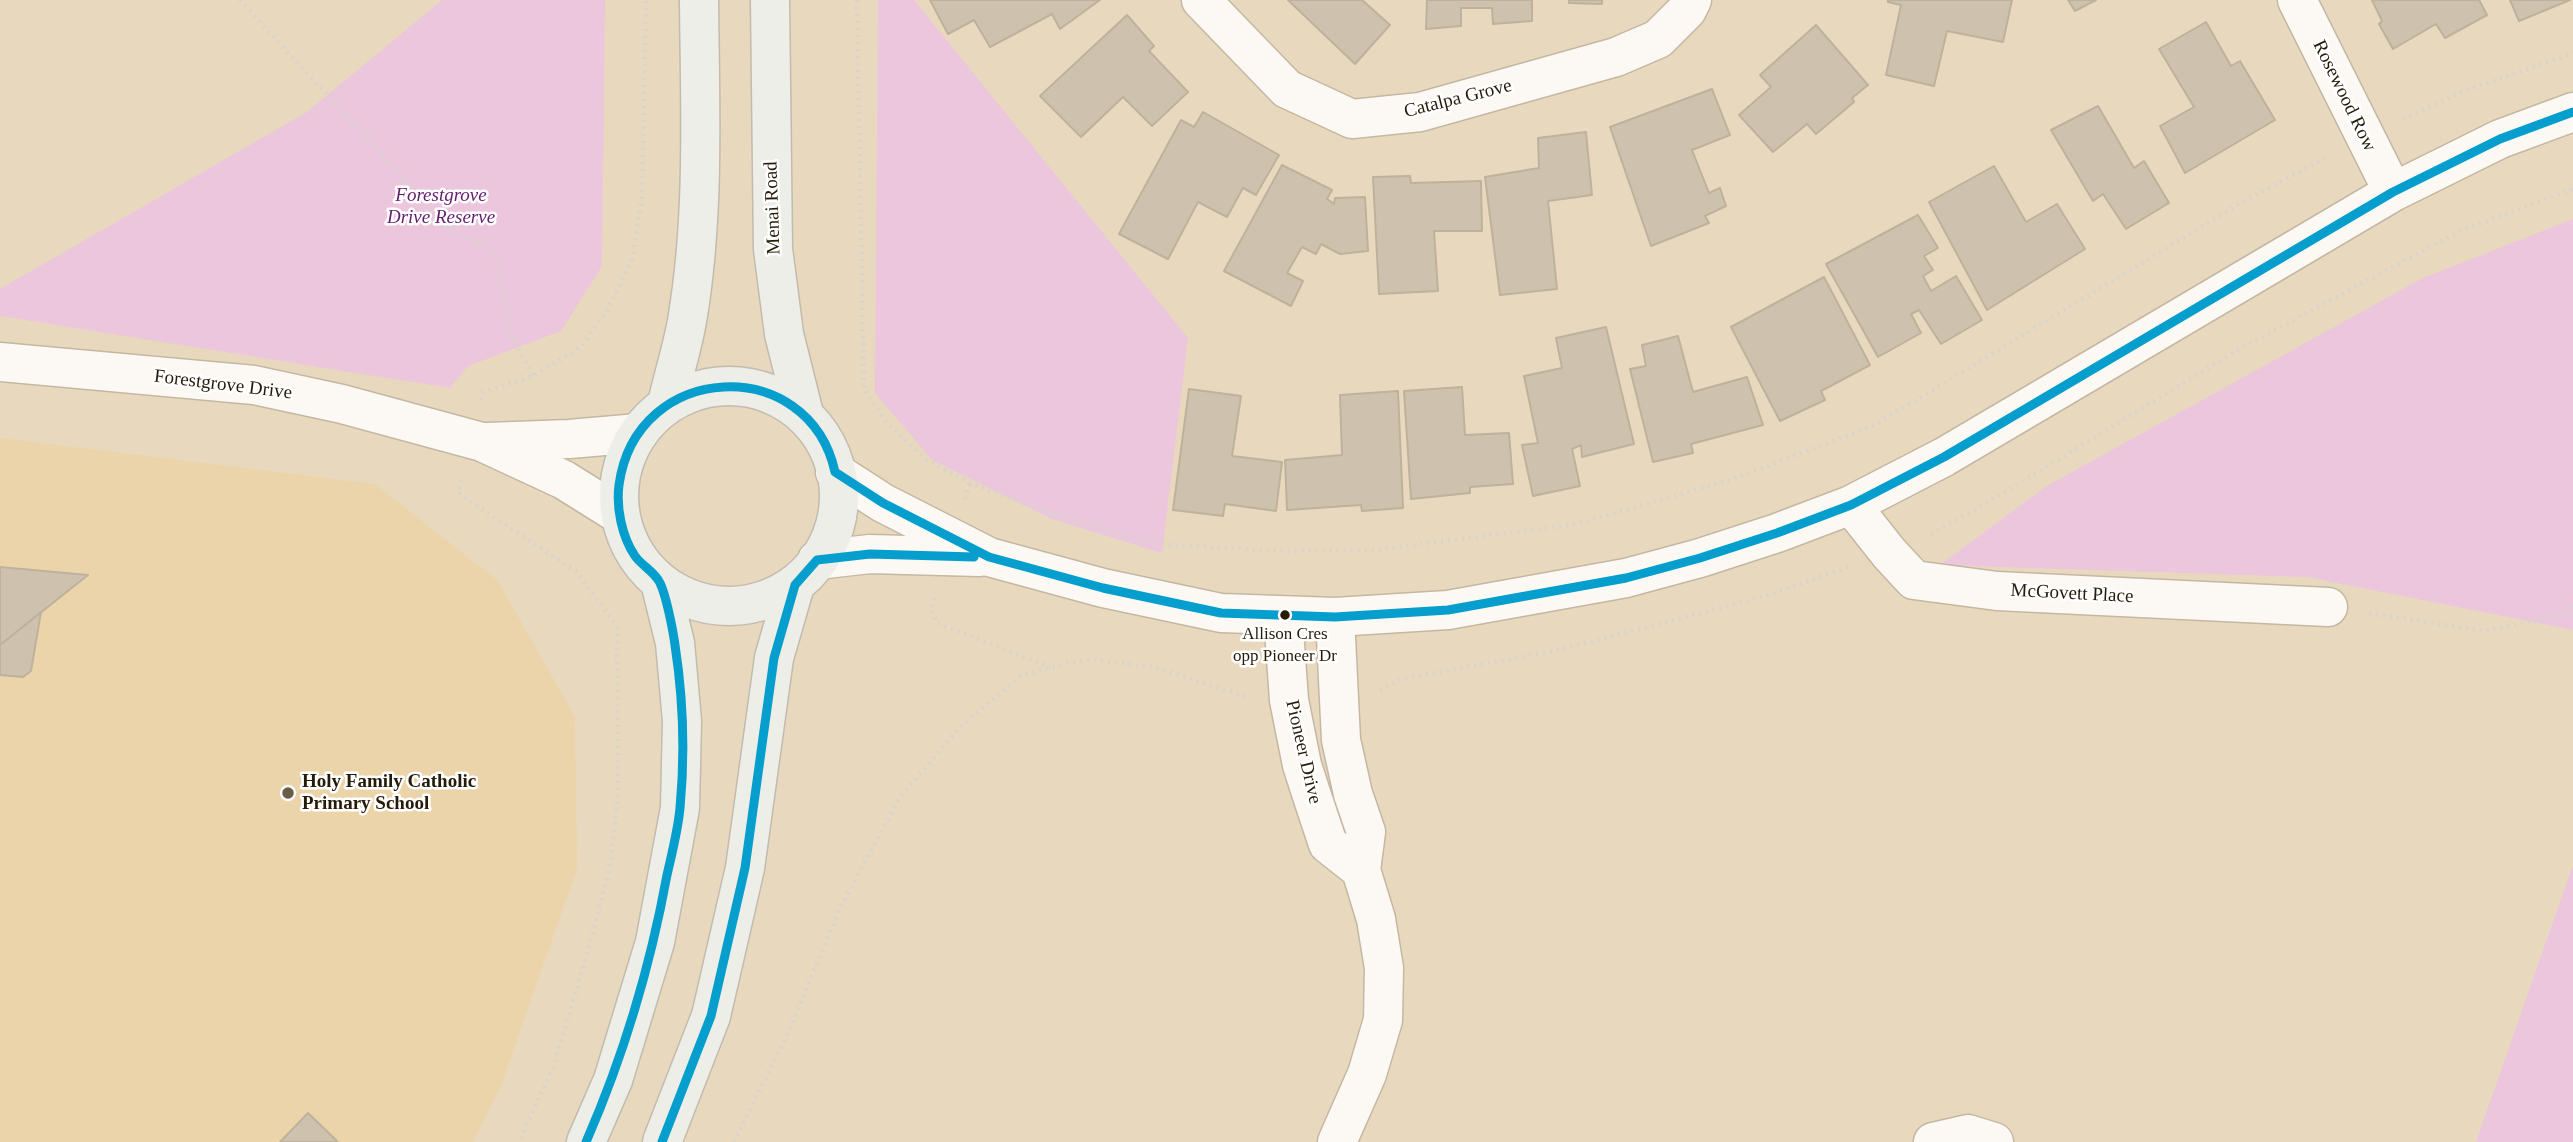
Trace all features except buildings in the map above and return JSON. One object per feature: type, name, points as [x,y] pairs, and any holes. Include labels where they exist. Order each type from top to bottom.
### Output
[{"type":"main road","points":[[667,404],[687,322],[694,267],[701,145],[699,0]]},
{"type":"main road","name":"Menai Road","points":[[769,0],[773,249],[784,334],[804,414]]},
{"type":"main road","points":[[663,1142],[714,1002],[745,868],[774,658],[806,572],[836,523],[839,487],[830,449],[804,414],[783,401],[750,388],[712,386],[678,397],[650,417],[630,447],[619,486],[621,525],[635,556],[660,582],[690,599],[729,606],[762,602],[806,572]]},
{"type":"main road","points":[[586,1142],[613,1080],[655,942],[680,808],[682,721],[675,643],[660,582]]},
{"type":"street","name":"Catalpa Grove","points":[[1201,0],[1287,89],[1352,119],[1420,112],[1616,57],[1658,39],[1687,10],[1692,0]]},
{"type":"street","name":"Rosewood Row","points":[[2297,0],[2393,192]]},
{"type":"street","points":[[835,472],[883,503],[989,557],[1159,601],[1221,613],[1335,617],[1448,610],[1626,578],[1700,558],[1851,505],[1944,457],[2393,192],[2500,139],[2573,112]]},
{"type":"street","name":"Forestgrove Drive","points":[[0,362],[254,385],[342,404],[476,440]]},
{"type":"street","points":[[476,440],[569,439],[639,433]]},
{"type":"street","points":[[476,440],[564,480],[621,515]]},
{"type":"street","name":"McGovett Place","points":[[1851,505],[1914,580],[1997,591],[2328,607]]},
{"type":"street","points":[[806,572],[870,554],[989,557]]},
{"type":"street","name":"Pioneer Drive","points":[[1283,617],[1289,700],[1309,788],[1328,844],[1361,870]]},
{"type":"street","name":"Pioneer Drive","points":[[1335,617],[1341,740],[1351,785],[1366,832],[1361,870],[1376,919],[1384,968],[1383,1020],[1367,1074],[1337,1142]]},
{"type":"street","points":[[1933,1142],[1968,1134],[1994,1142]]},
{"type":"path","points":[[240,0],[400,173],[440,225],[494,251],[511,334],[533,376]]},
{"type":"path","points":[[520,1142],[554,1065],[611,861],[618,790],[617,627],[577,572],[458,493],[476,440],[483,392],[533,376],[581,347],[608,309],[632,259],[642,198],[646,0]]},
{"type":"path","points":[[857,0],[864,388],[887,423],[927,460],[970,483],[1045,511],[1158,544],[1277,551],[1374,550],[1577,524],[1733,479],[1873,426],[2244,201],[2364,137],[2464,91],[2573,54]]},
{"type":"path","points":[[2328,607],[2484,631],[2572,613],[2573,606]]},
{"type":"path","points":[[734,1142],[786,1037],[841,906],[900,797],[961,726],[1021,676],[1068,663],[1094,660],[1154,667],[1250,698]]},
{"type":"shaded area","name":"Holy Family Catholic Primary School","points":[[0,438],[375,484],[498,581],[575,717],[577,869],[502,1083],[473,1142],[0,1142]]},
{"type":"green space","name":"Forestgrove Drive Reserve","points":[[442,0],[605,0],[602,266],[561,331],[468,366],[450,388],[0,316],[0,289],[307,112]]},
{"type":"green space","points":[[878,0],[914,0],[1188,338],[1162,553],[1052,519],[932,460],[875,393]]},
{"type":"green space","points":[[2573,219],[2573,630],[2307,577],[1940,565],[2045,487],[2421,279]]},
{"type":"green space","points":[[2573,865],[2573,1142],[2476,1142]]},
{"type":"transit line","points":[[586,1142],[624,1044],[644,977],[676,833],[682,788],[681,705],[671,622],[660,583],[635,556],[623,531],[619,513],[619,485],[632,444],[656,414],[688,395],[724,387],[760,391],[793,406],[819,433],[835,472],[883,503],[989,557],[1103,588],[1221,613],[1335,617],[1448,610],[1626,578],[1700,558],[1851,505],[1944,457],[2393,192],[2500,139],[2573,112]]},
{"type":"transit line","points":[[662,1142],[711,1016],[745,868],[774,658],[795,585],[817,560],[870,554],[974,557]]},
{"type":"place","name":"Allison Cres opp Pioneer Dr","points":[[1285,615]]},
{"type":"place","name":"Holy Family Catholic Primary School","points":[[288,793]]}]
